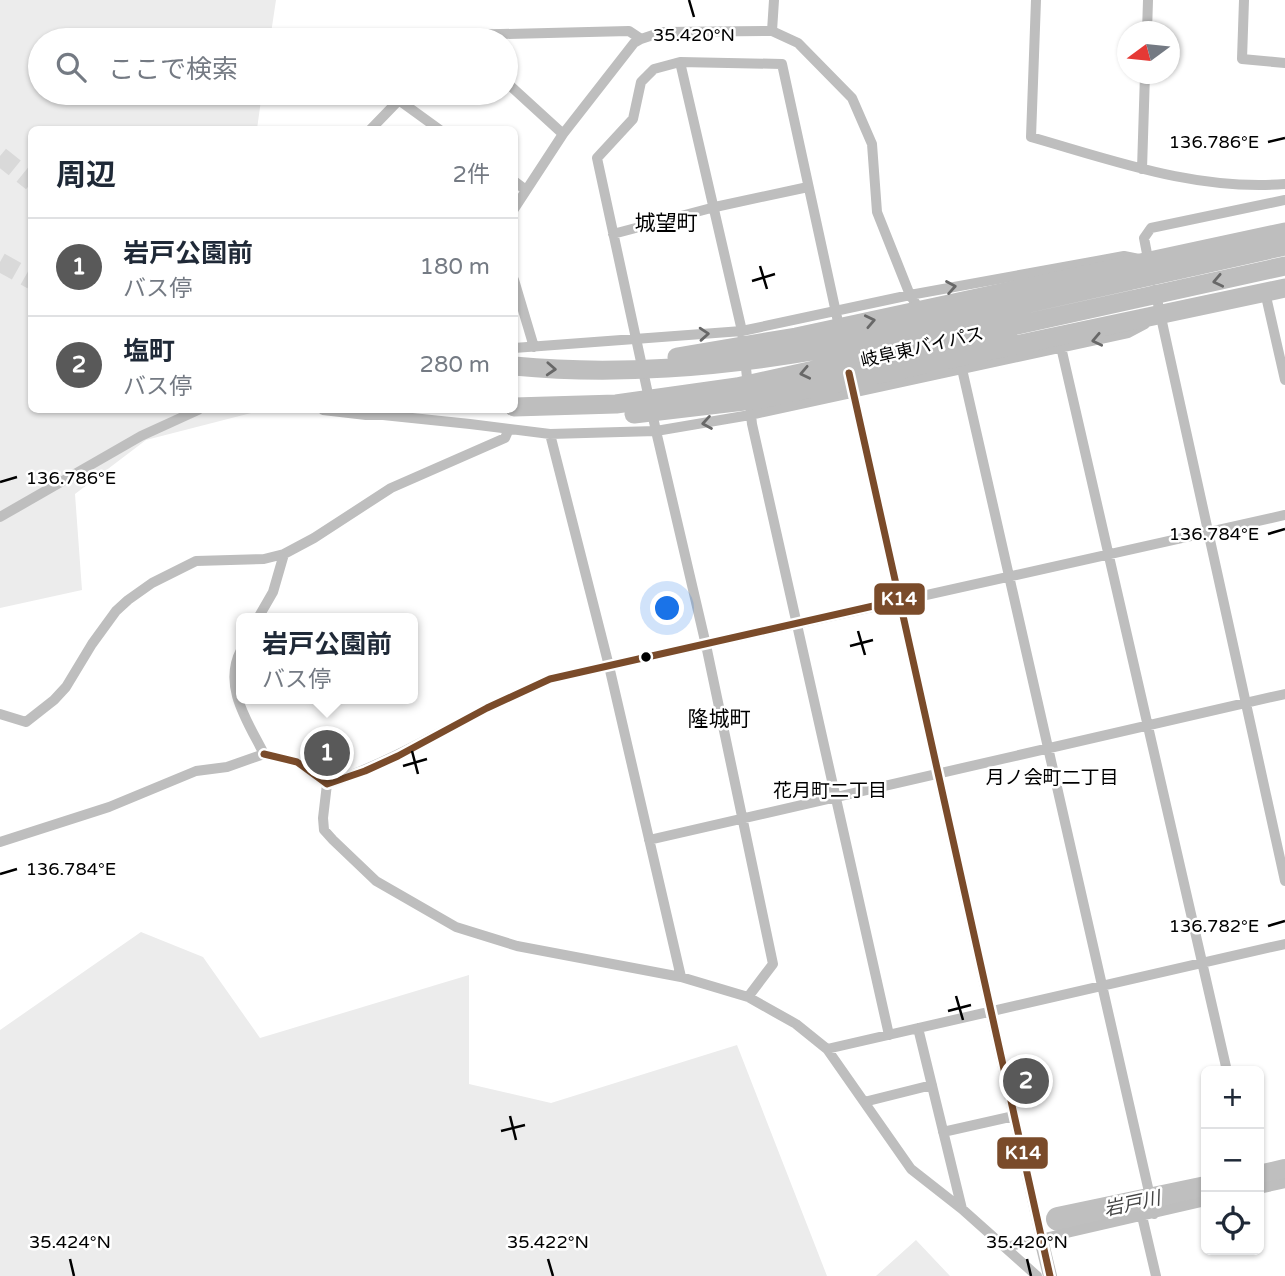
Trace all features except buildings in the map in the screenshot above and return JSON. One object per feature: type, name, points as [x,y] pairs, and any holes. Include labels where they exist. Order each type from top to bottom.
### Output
[{"type":"highway","points":[[587,371],[609,361],[677,357],[796,337],[1285,232]]},
{"type":"highway","name":"岐阜東バイパス","points":[[518,366],[587,371],[697,367],[819,350],[1285,246]]},
{"type":"highway","name":"岐阜東バイパス","points":[[518,407],[616,404],[737,387],[1285,267]]},
{"type":"highway","points":[[535,408],[550,418],[583,418],[731,404],[964,363],[1108,324],[1160,316],[1285,288]]},
{"type":"street","points":[[772,31],[774,0]]},
{"type":"street","points":[[1036,0],[1031,137],[1142,169],[1206,183],[1252,186],[1285,184]]},
{"type":"street","points":[[1147,21],[1148,0]]},
{"type":"street","points":[[1244,0],[1242,59],[1285,63]]},
{"type":"street","points":[[518,34],[629,31],[641,39]]},
{"type":"street","points":[[518,203],[563,134],[634,43],[662,32],[772,31],[798,43],[852,98],[872,144],[877,212],[910,295],[964,363],[1009,576],[1154,1213]]},
{"type":"street","points":[[680,62],[742,331],[750,415],[889,1035]]},
{"type":"street","points":[[748,997],[773,964],[706,645],[597,158],[633,119],[641,82],[654,69],[680,62],[782,64],[1050,1276]]},
{"type":"street","points":[[1142,169],[1145,84]]},
{"type":"street","points":[[518,93],[563,134]]},
{"type":"street","points":[[372,126],[388,105]]},
{"type":"street","points":[[405,105],[434,126]]},
{"type":"street","points":[[518,184],[526,190]]},
{"type":"street","points":[[613,234],[715,206],[808,187]]},
{"type":"street","points":[[1285,200],[1151,228],[1144,238],[1285,881]]},
{"type":"street","points":[[518,348],[742,331],[910,295],[1124,256],[1149,261]]},
{"type":"street","points":[[1265,292],[1285,380]]},
{"type":"street","points":[[518,294],[534,347]]},
{"type":"street","points":[[388,413],[432,415],[550,434],[656,431],[750,415],[964,363],[1128,333],[1160,316]]},
{"type":"street","points":[[1061,347],[1226,1066]]},
{"type":"street","points":[[0,517],[141,436],[191,413]]},
{"type":"street","points":[[0,714],[26,722],[54,700],[66,687],[106,623],[128,600],[152,583],[197,561],[264,559],[284,554],[314,538],[391,488],[505,438],[509,429]]},
{"type":"street","points":[[550,434],[609,666],[681,977]]},
{"type":"street","points":[[327,784],[376,766],[487,708],[550,679],[1285,514]]},
{"type":"street","points":[[261,613],[273,592],[284,554]]},
{"type":"street","points":[[236,662],[233,670],[236,696]]},
{"type":"street","points":[[649,840],[1285,694]]},
{"type":"street","points":[[240,704],[264,754]]},
{"type":"street","points":[[0,842],[109,807],[196,771],[227,767],[264,754],[298,762],[327,784]]},
{"type":"street","points":[[327,784],[324,830],[333,840],[376,881],[456,927],[517,946],[681,977],[748,997],[796,1024],[827,1049],[911,1168],[1037,1276]]},
{"type":"street","points":[[827,1049],[1285,944]]},
{"type":"street","points":[[918,1028],[962,1209]]},
{"type":"street","points":[[864,1102],[932,1085]]},
{"type":"street","points":[[943,1132],[1014,1116]]},
{"type":"street","points":[[1264,1188],[1285,1183]]},
{"type":"street","points":[[1006,1247],[1201,1202]]},
{"type":"street","points":[[1142,1216],[1156,1276]]},
{"type":"shaded area","points":[[0,0],[276,0],[272,28],[28,28],[28,105],[260,105],[257,126],[28,126],[28,413],[251,413],[146,440],[75,494],[82,590],[0,608]]},
{"type":"shaded area","points":[[141,932],[203,957],[260,1038],[469,975],[469,1084],[551,1103],[737,1045],[827,1276],[0,1276],[0,1030]]},
{"type":"shaded area","points":[[916,1240],[950,1276],[876,1276]]},
{"type":"waterway","name":"岩戸川","points":[[1264,1176],[1285,1171]]},
{"type":"waterway","name":"岩戸川","points":[[1058,1219],[1201,1189]]},
{"type":"tunnel","points":[[0,156],[28,179]]},
{"type":"tunnel","points":[[0,262],[28,278]]},
{"type":"transit line","name":"K14","points":[[849,373],[1050,1276]]},
{"type":"transit line","name":"K14","points":[[264,754],[297,762],[327,784],[398,756],[487,708],[550,679],[900,600]]},
{"type":"place","name":"岩戸公園前","points":[[327,753]]},
{"type":"place","name":"塩町","points":[[1026,1081]]},
{"type":"district","name":"城望町","points":[[666,223]]},
{"type":"district","name":"隆城町","points":[[719,719]]},
{"type":"district","name":"月ノ会町二丁目","points":[[1052,777]]},
{"type":"district","name":"花月町二丁目","points":[[830,790]]}]
